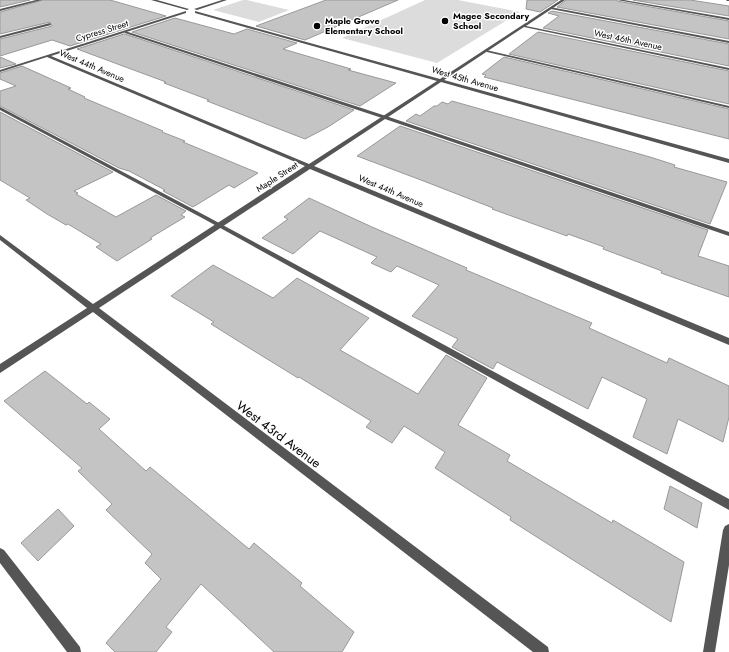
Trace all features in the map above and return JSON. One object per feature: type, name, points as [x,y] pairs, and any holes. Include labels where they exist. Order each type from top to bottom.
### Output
[{"type":"street","points":[[0,10],[40,0]]},
{"type":"street","name":"West 45th Avenue","points":[[153,0],[729,161]]},
{"type":"street","name":"Cypress Street","points":[[0,71],[225,0]]},
{"type":"street","name":"Maple Street","points":[[0,369],[563,0]]},
{"type":"street","points":[[619,0],[729,19]]},
{"type":"street","points":[[551,8],[729,42]]},
{"type":"street","points":[[0,38],[50,24]]},
{"type":"street","name":"West 46th Avenue","points":[[523,26],[729,69]]},
{"type":"street","points":[[126,32],[384,117],[729,234]]},
{"type":"street","points":[[486,50],[729,107]]},
{"type":"street","name":"West 44th Avenue","points":[[47,56],[729,342]]},
{"type":"street","points":[[0,108],[220,225],[729,505]]},
{"type":"street","name":"West 43rd Avenue","points":[[0,237],[543,652]]},
{"type":"street","points":[[709,652],[729,530]]},
{"type":"street","points":[[0,554],[75,652]]},
{"type":"shaded area","points":[[243,0],[289,10],[259,22],[213,10]]},
{"type":"shaded area","name":"Magee Secondary School","points":[[425,0],[458,0],[520,12],[437,63],[342,38]]},
{"type":"building","points":[[0,0],[30,0],[0,7]]},
{"type":"building","points":[[43,0],[110,0],[166,16],[70,46],[52,40],[0,56],[0,39],[52,26],[50,22],[0,34],[0,12]]},
{"type":"building","points":[[326,0],[398,0],[305,40],[256,26]]},
{"type":"building","points":[[527,0],[558,0],[540,12],[526,9]]},
{"type":"building","points":[[566,0],[616,0],[729,21],[729,39],[557,7]]},
{"type":"building","points":[[633,0],[690,0],[729,6],[729,16]]},
{"type":"building","points":[[552,11],[729,44],[729,66],[543,28],[559,16],[548,13]]},
{"type":"building","points":[[175,18],[234,34],[247,29],[297,43],[283,49],[351,69],[348,70],[396,83],[360,106],[132,32]]},
{"type":"building","points":[[538,32],[729,71],[729,104],[509,54]]},
{"type":"building","points":[[125,34],[354,110],[328,127],[305,139],[164,83],[166,82],[77,49]]},
{"type":"building","points":[[0,57],[16,64],[0,68]]},
{"type":"building","points":[[504,57],[729,109],[729,139],[484,77],[486,75],[482,74]]},
{"type":"building","points":[[22,66],[71,88],[68,89],[85,97],[84,98],[185,141],[183,142],[258,173],[234,188],[229,185],[193,207],[129,171],[119,168],[0,106],[0,91],[16,86],[0,79],[0,73]]},
{"type":"building","points":[[452,101],[650,157],[675,165],[674,167],[727,182],[710,224],[406,121],[416,114],[420,116],[442,102],[448,104]]},
{"type":"building","points":[[0,112],[113,172],[74,191],[78,193],[76,194],[116,217],[156,195],[186,211],[181,215],[185,217],[150,238],[152,239],[117,261],[96,247],[101,244],[68,224],[66,225],[47,214],[26,200],[30,198],[0,180]]},
{"type":"building","points":[[400,126],[708,230],[698,256],[729,266],[729,297],[661,273],[662,271],[603,249],[604,247],[568,234],[567,236],[492,209],[493,208],[357,156]]},
{"type":"building","points":[[309,198],[467,268],[466,270],[592,323],[589,328],[667,363],[669,358],[729,386],[729,417],[723,442],[678,419],[667,454],[633,437],[647,399],[602,377],[588,409],[497,362],[493,369],[452,347],[458,339],[412,316],[439,285],[397,266],[391,272],[371,263],[377,257],[320,231],[293,254],[262,238],[288,219],[284,217]]},
{"type":"building","points":[[213,265],[273,298],[297,278],[369,318],[340,350],[418,394],[446,355],[487,378],[458,425],[510,455],[507,461],[612,523],[613,520],[684,562],[671,622],[510,520],[511,517],[435,468],[445,452],[404,426],[392,443],[366,427],[371,421],[246,346],[211,324],[214,322],[171,296]]},
{"type":"building","points":[[45,371],[87,404],[89,402],[110,419],[99,429],[146,471],[150,467],[249,549],[254,543],[302,583],[300,586],[354,632],[342,652],[274,652],[201,584],[166,627],[172,632],[156,652],[115,652],[106,643],[161,579],[145,563],[152,554],[106,510],[112,504],[78,471],[82,468],[4,401]]},
{"type":"building","points":[[670,486],[702,503],[697,528],[664,509]]},
{"type":"building","points":[[58,509],[74,526],[38,561],[21,543]]},
{"type":"place","name":"Magee Secondary School","points":[[445,21]]},
{"type":"place","name":"Maple Grove Elementary School","points":[[317,26]]}]
